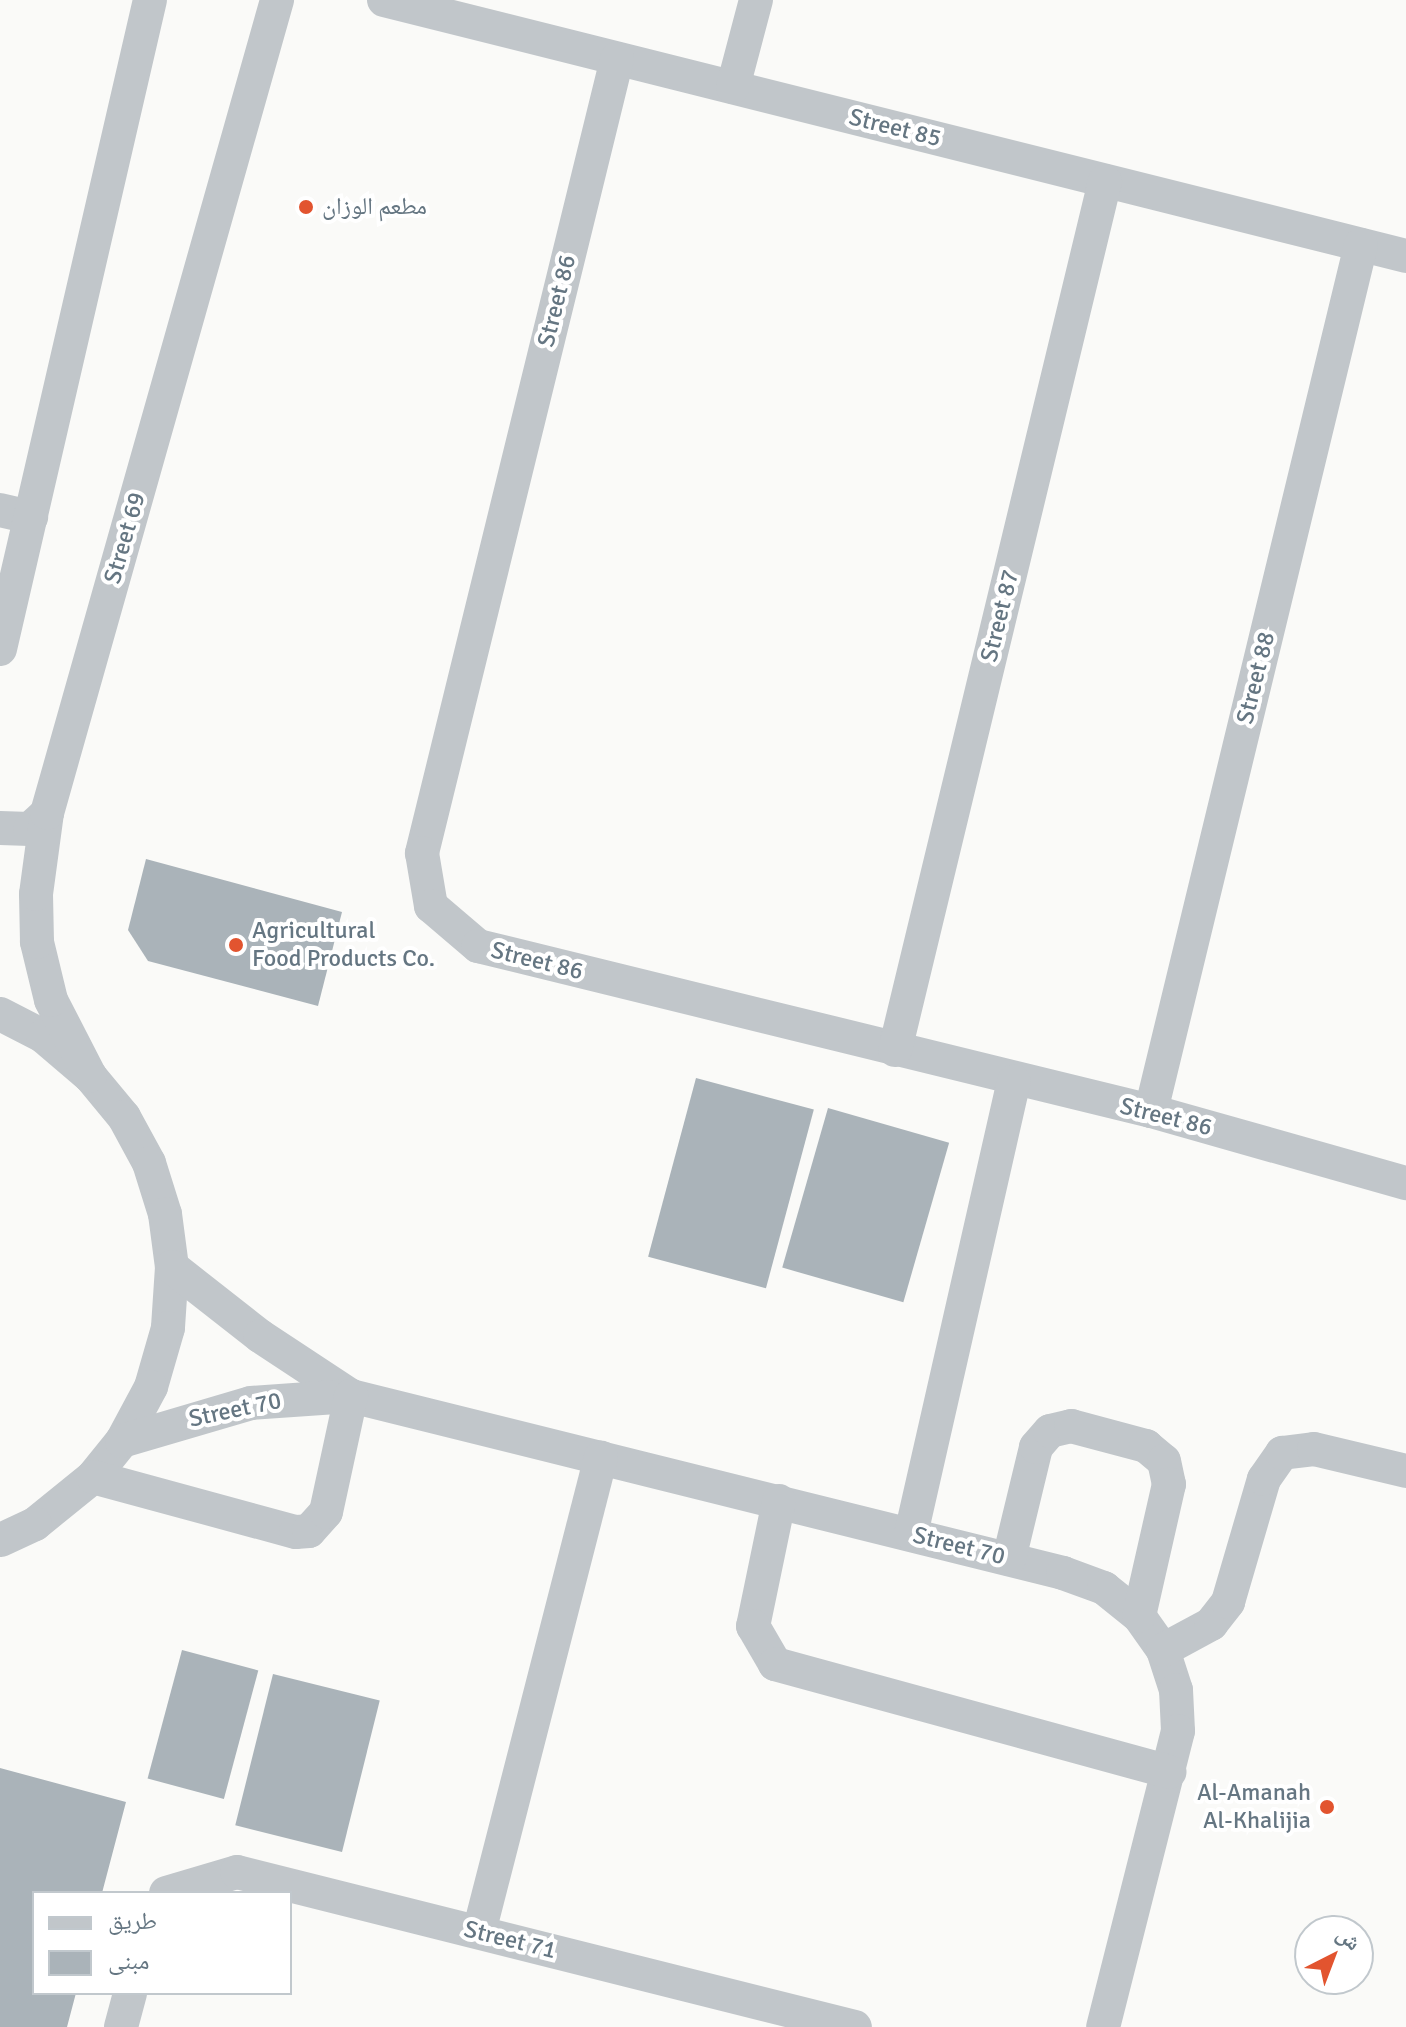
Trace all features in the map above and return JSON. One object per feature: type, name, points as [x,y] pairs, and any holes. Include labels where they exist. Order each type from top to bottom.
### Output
[{"type":"street","points":[[0,649],[16,514],[150,0]]},
{"type":"street","name":"Street 69","points":[[90,1076],[51,1000],[37,942],[36,894],[47,813],[277,0]]},
{"type":"street","name":"Street 85","points":[[384,0],[1406,256]]},
{"type":"street","points":[[733,87],[756,0]]},
{"type":"street","name":"Street 86","points":[[617,59],[422,853],[431,906],[478,946],[1014,1082],[1151,1111],[1406,1183]]},
{"type":"street","name":"Street 87","points":[[895,1050],[1105,181]]},
{"type":"street","name":"Street 88","points":[[1151,1111],[1361,245]]},
{"type":"street","points":[[0,828],[30,829],[47,813]]},
{"type":"street","points":[[0,1014],[43,1036],[90,1076],[124,1117],[149,1163],[165,1214],[172,1267],[168,1328],[151,1387],[122,1441],[93,1477],[35,1524],[0,1540]]},
{"type":"street","points":[[911,1534],[1014,1082]]},
{"type":"street","name":"Street 70","points":[[172,1267],[260,1336],[351,1396]]},
{"type":"street","points":[[93,1477],[296,1532],[309,1531],[326,1512],[351,1396]]},
{"type":"street","name":"Street 70","points":[[122,1441],[251,1403],[351,1396],[911,1534],[1104,1588],[1139,1616],[1163,1650],[1176,1690],[1178,1731],[1103,2027]]},
{"type":"street","points":[[1009,1559],[1036,1447],[1050,1431],[1071,1426],[1146,1446],[1164,1461],[1169,1484],[1139,1616]]},
{"type":"street","points":[[1163,1650],[1211,1624],[1228,1602],[1264,1479],[1282,1453],[1314,1449],[1406,1471]]},
{"type":"street","points":[[479,1932],[601,1457]]},
{"type":"street","points":[[779,1501],[753,1626],[775,1664],[1169,1772]]},
{"type":"street","name":"Street 71","points":[[173,1891],[237,1872],[479,1932],[770,2016],[855,2027]]},
{"type":"street","points":[[121,2027],[129,1995]]},
{"type":"building","name":"Agricultural Food Products Co.","points":[[146,859],[342,912],[318,1006],[148,961],[128,930]]},
{"type":"building","points":[[696,1078],[814,1110],[766,1288],[648,1257]]},
{"type":"building","points":[[828,1108],[949,1143],[903,1302],[782,1268]]},
{"type":"building","points":[[182,1650],[258,1670],[224,1799],[148,1778]]},
{"type":"building","points":[[273,1674],[380,1701],[342,1852],[235,1825]]},
{"type":"building","points":[[0,1768],[126,1802],[103,1891],[32,1891],[32,1995],[75,1995],[67,2027],[0,2027]]},
{"type":"place","name":"مطعم الوزان","points":[[306,207]]},
{"type":"place","name":"Agricultural Food Products Co.","points":[[236,945]]},
{"type":"place","name":"Al-Amanah Al-Khalijia","points":[[1327,1807]]}]
